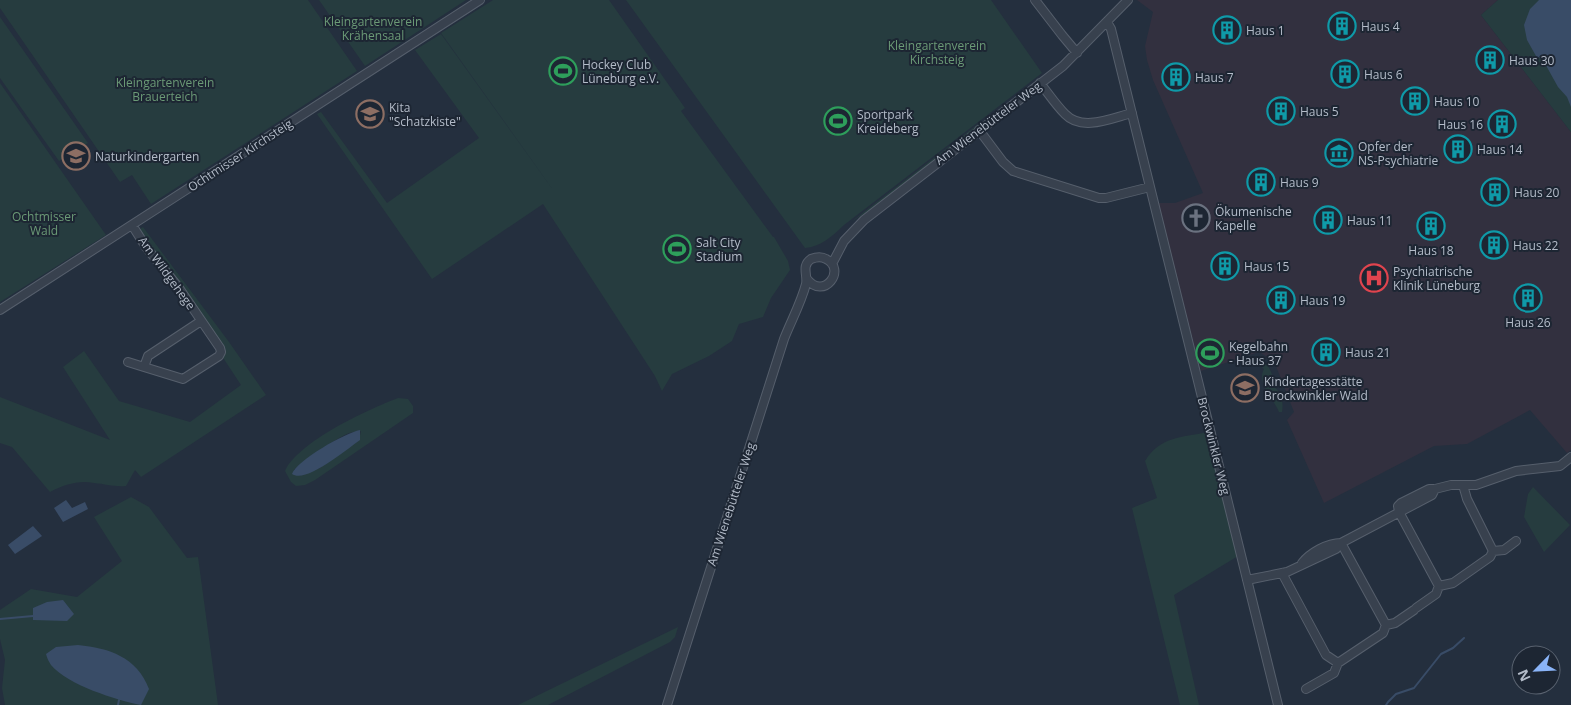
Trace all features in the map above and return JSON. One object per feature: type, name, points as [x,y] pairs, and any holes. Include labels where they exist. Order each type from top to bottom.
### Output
[{"type":"street","name":"Ochtmisser Kirchsteig","points":[[0,310],[480,0]]},
{"type":"street","points":[[1035,0],[1077,53]]},
{"type":"street","name":"Am Wienebütteler Weg","points":[[799,304],[816,286],[825,286],[832,279],[834,271],[832,264],[844,241],[853,230],[877,208],[1077,53],[1128,0]]},
{"type":"street","name":"Brockwinkler Weg","points":[[1107,22],[1111,29],[1278,705]]},
{"type":"street","points":[[1040,83],[1065,115],[1073,120],[1087,123],[1132,113]]},
{"type":"street","points":[[979,130],[1008,167],[1024,175],[1099,198],[1150,187]]},
{"type":"street","name":"Am Wildgehege","points":[[128,362],[183,378],[190,376],[219,356],[221,352],[179,288],[146,247],[132,225]]},
{"type":"street","name":"Am Wienebütteler Weg","points":[[667,705],[784,339],[807,279],[805,270],[807,264],[814,258],[823,257],[844,241]]},
{"type":"street","points":[[823,257],[832,264]]},
{"type":"street","points":[[807,279],[816,286]]},
{"type":"street","name":"Am Wildgehege","points":[[144,368],[148,356],[201,321]]},
{"type":"street","points":[[1247,580],[1282,573],[1302,563],[1311,562],[1336,548],[1341,543],[1432,495],[1435,490],[1451,485],[1463,486],[1482,483],[1516,471],[1560,466],[1571,457]]},
{"type":"street","points":[[1439,586],[1453,583],[1490,558],[1493,551],[1467,499],[1463,486]]},
{"type":"street","points":[[1386,625],[1395,623],[1436,594],[1439,586],[1399,512]]},
{"type":"street","points":[[1493,551],[1504,550],[1516,541]]},
{"type":"street","points":[[1306,689],[1334,673],[1338,663],[1383,633],[1386,625],[1341,543]]},
{"type":"street","points":[[1282,573],[1326,655],[1338,663]]},
{"type":"shaded area","name":"Psychiatrische Klinik Lüneburg","points":[[1137,0],[1498,0],[1481,15],[1571,132],[1571,450],[1567,453],[1530,410],[1467,444],[1434,446],[1324,503],[1287,420],[1294,412],[1274,361],[1259,352],[1201,371],[1157,203],[1175,203],[1203,193],[1153,80],[1147,60],[1145,46],[1153,12]]},
{"type":"green space","name":"Kleingartenverein Brauerteich","points":[[0,0],[308,0],[357,71],[151,204],[132,175],[120,182],[0,8]]},
{"type":"green space","name":"Kleingartenverein Krähensaal","points":[[319,0],[466,0],[365,66]]},
{"type":"green space","points":[[493,0],[609,0],[685,108],[681,111],[774,237],[788,261],[790,270],[771,298],[763,317],[739,324],[732,341],[709,356],[672,374],[662,391],[655,376],[543,204],[432,279],[317,114],[321,112],[387,203],[479,138],[415,50],[441,34],[556,194],[441,33]]},
{"type":"green space","name":"Kleingartenverein Kirchsteig","points":[[626,0],[991,0],[1042,73],[831,237],[816,246],[805,248]]},
{"type":"green space","points":[[1498,0],[1571,0],[1571,132],[1481,15]]},
{"type":"green space","points":[[0,17],[88,143],[59,161],[0,78]]},
{"type":"green space","name":"Ochtmisser Wald","points":[[0,83],[106,235],[0,302]]},
{"type":"green space","points":[[978,124],[980,126],[851,222]]},
{"type":"green space","points":[[143,227],[266,395],[141,477],[135,470],[126,486],[82,482],[66,485],[50,492],[12,447],[0,443],[0,397],[110,440],[63,367],[84,351],[119,401],[190,422],[241,385],[146,241],[140,229]]},
{"type":"green space","points":[[1262,361],[1272,374],[1272,385],[1278,390],[1283,404],[1282,412],[1279,412],[1262,380],[1264,369],[1260,365]]},
{"type":"green space","points":[[398,398],[408,399],[413,406],[413,413],[315,480],[305,485],[296,486],[291,482],[285,471],[304,449],[352,418]],"holes":[[[361,431],[359,440],[318,469],[294,470],[320,450],[349,433]]]},
{"type":"green space","points":[[1208,432],[1238,556],[1174,595],[1199,705],[1180,705],[1132,508],[1157,498],[1145,461],[1151,453],[1172,439]]},
{"type":"green space","points":[[1533,487],[1570,525],[1544,552],[1524,517],[1528,494]]},
{"type":"green space","points":[[131,497],[149,507],[187,558],[198,557],[218,705],[5,705],[2,688],[5,660],[0,639],[0,610],[31,589],[77,597],[122,561],[94,517]]},
{"type":"green space","points":[[678,627],[675,637],[670,642],[548,705],[518,705]]},
{"type":"water","points":[[1539,0],[1571,0],[1571,107],[1567,97],[1558,87],[1543,60],[1536,56],[1527,40],[1524,25],[1530,9]]},
{"type":"water","points":[[360,430],[360,440],[326,464],[307,474],[298,476],[292,474],[296,468],[322,448]]},
{"type":"water","points":[[66,500],[72,508],[85,502],[88,509],[63,522],[54,508]]},
{"type":"water","points":[[33,526],[42,536],[15,554],[8,545]]},
{"type":"water","points":[[63,600],[74,614],[67,621],[33,620],[33,608],[47,602]]},
{"type":"water","points":[[89,646],[121,656],[137,669],[149,689],[141,705],[93,691],[69,679],[51,665],[46,654],[56,647]]},
{"type":"waterway","points":[[0,619],[33,616]]},
{"type":"waterway","points":[[1386,705],[1396,694],[1414,688],[1441,654],[1453,648],[1464,638]]},
{"type":"waterway","points":[[118,705],[119,700]]},
{"type":"place","name":"Haus 4","points":[[1342,26]]},
{"type":"place","name":"Haus 1","points":[[1227,30]]},
{"type":"place","name":"Haus 30","points":[[1490,60]]},
{"type":"place","name":"Hockey Club Lüneburg e.V.","points":[[563,71]]},
{"type":"place","name":"Haus 6","points":[[1345,74]]},
{"type":"place","name":"Haus 7","points":[[1176,77]]},
{"type":"place","name":"Haus 10","points":[[1415,101]]},
{"type":"place","name":"Haus 5","points":[[1281,111]]},
{"type":"place","name":"Kita \"Schatzkiste\"","points":[[370,114]]},
{"type":"place","name":"Sportpark Kreideberg","points":[[838,121]]},
{"type":"place","name":"Haus 16","points":[[1502,124]]},
{"type":"place","name":"Haus 14","points":[[1458,149]]},
{"type":"place","name":"Opfer der NS-Psychiatrie","points":[[1339,153]]},
{"type":"place","name":"Naturkindergarten","points":[[76,156]]},
{"type":"place","name":"Haus 9","points":[[1261,182]]},
{"type":"place","name":"Haus 20","points":[[1495,192]]},
{"type":"place","name":"Ökumenische Kapelle","points":[[1196,218]]},
{"type":"place","name":"Haus 11","points":[[1328,220]]},
{"type":"place","name":"Haus 18","points":[[1431,226]]},
{"type":"place","name":"Haus 22","points":[[1494,245]]},
{"type":"place","name":"Salt City Stadium","points":[[677,249]]},
{"type":"place","name":"Haus 15","points":[[1225,266]]},
{"type":"place","name":"Psychiatrische Klinik Lüneburg","points":[[1374,278]]},
{"type":"place","name":"Haus 26","points":[[1528,298]]},
{"type":"place","name":"Haus 19","points":[[1281,300]]},
{"type":"place","name":"Haus 21","points":[[1326,352]]},
{"type":"place","name":"Kegelbahn - Haus 37","points":[[1210,353]]},
{"type":"place","name":"Kindertagesstätte Brockwinkler Wald","points":[[1245,388]]}]
